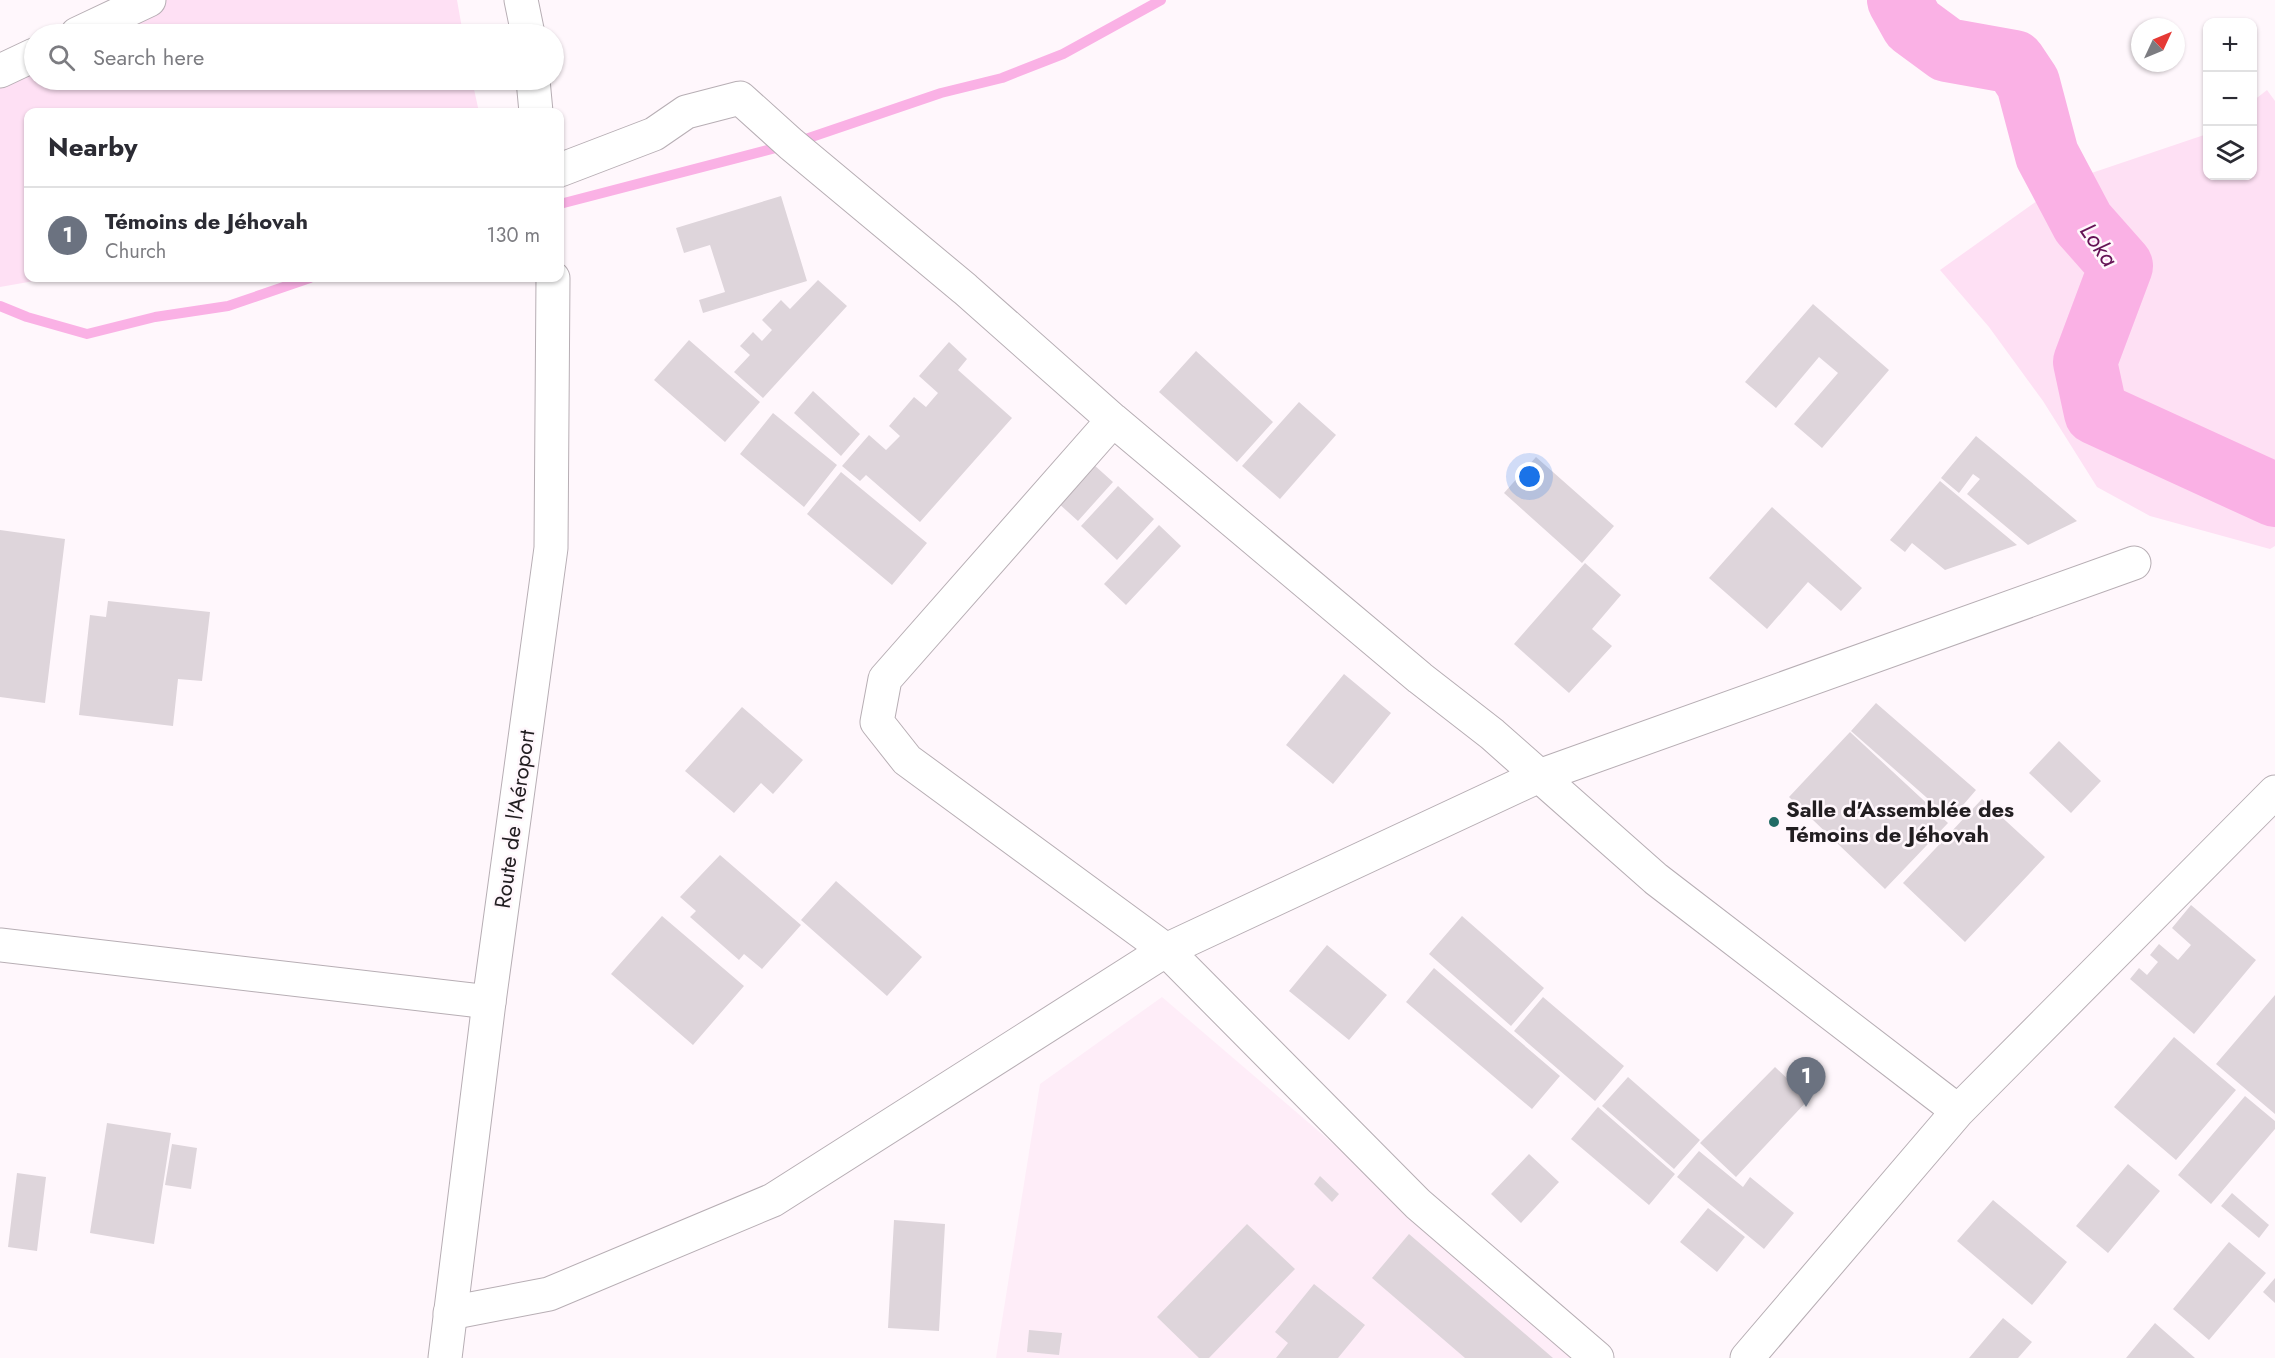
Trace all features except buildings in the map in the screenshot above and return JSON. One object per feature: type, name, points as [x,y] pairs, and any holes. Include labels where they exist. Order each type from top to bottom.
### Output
[{"type":"street","points":[[98,24],[149,0]]},
{"type":"street","points":[[521,0],[526,24]]},
{"type":"street","points":[[0,71],[24,60]]},
{"type":"street","points":[[534,90],[536,108]]},
{"type":"street","points":[[564,168],[654,134],[686,112],[740,98],[791,144],[965,289],[1113,420],[1420,678],[1492,734],[1656,879],[1958,1111]]},
{"type":"street","name":"Route de l'Aéroport","points":[[445,1358],[489,1002],[551,548],[553,282]]},
{"type":"street","points":[[1113,420],[885,679],[877,722],[907,760],[1166,950],[1418,1204],[1597,1358]]},
{"type":"street","points":[[450,1313],[549,1294],[773,1200],[1166,950],[1539,776],[2134,563]]},
{"type":"street","points":[[1747,1358],[1958,1111],[2275,792]]},
{"type":"street","points":[[0,945],[489,1002]]},
{"type":"shaded area","points":[[131,0],[457,0],[461,24],[76,24]]},
{"type":"shaded area","points":[[24,47],[24,90],[474,90],[478,108],[24,108],[24,282],[28,282],[0,287],[0,58]]},
{"type":"shaded area","points":[[2267,90],[2275,101],[2275,546],[2270,549],[2150,516],[2097,487],[2043,401],[1989,327],[1940,270],[2062,183],[2203,135],[2203,180],[2257,180],[2257,98]]},
{"type":"shaded area","points":[[1162,997],[1583,1358],[996,1358],[1040,1084]]},
{"type":"waterway","points":[[564,203],[791,144],[941,93],[1002,78],[1063,54],[1161,0]]},
{"type":"waterway","name":"Loka","points":[[1899,0],[1913,25],[1947,50],[2014,62],[2028,83],[2047,155],[2083,223],[2121,266],[2085,362],[2096,413],[2275,495]]},
{"type":"waterway","points":[[0,306],[27,317],[87,334],[155,317],[228,306],[298,282]]},
{"type":"place","name":"Salle d'Assemblée des Témoins de Jéhovah","points":[[1774,822]]},
{"type":"place","name":"Témoins de Jéhovah","points":[[1806,1107]]}]
